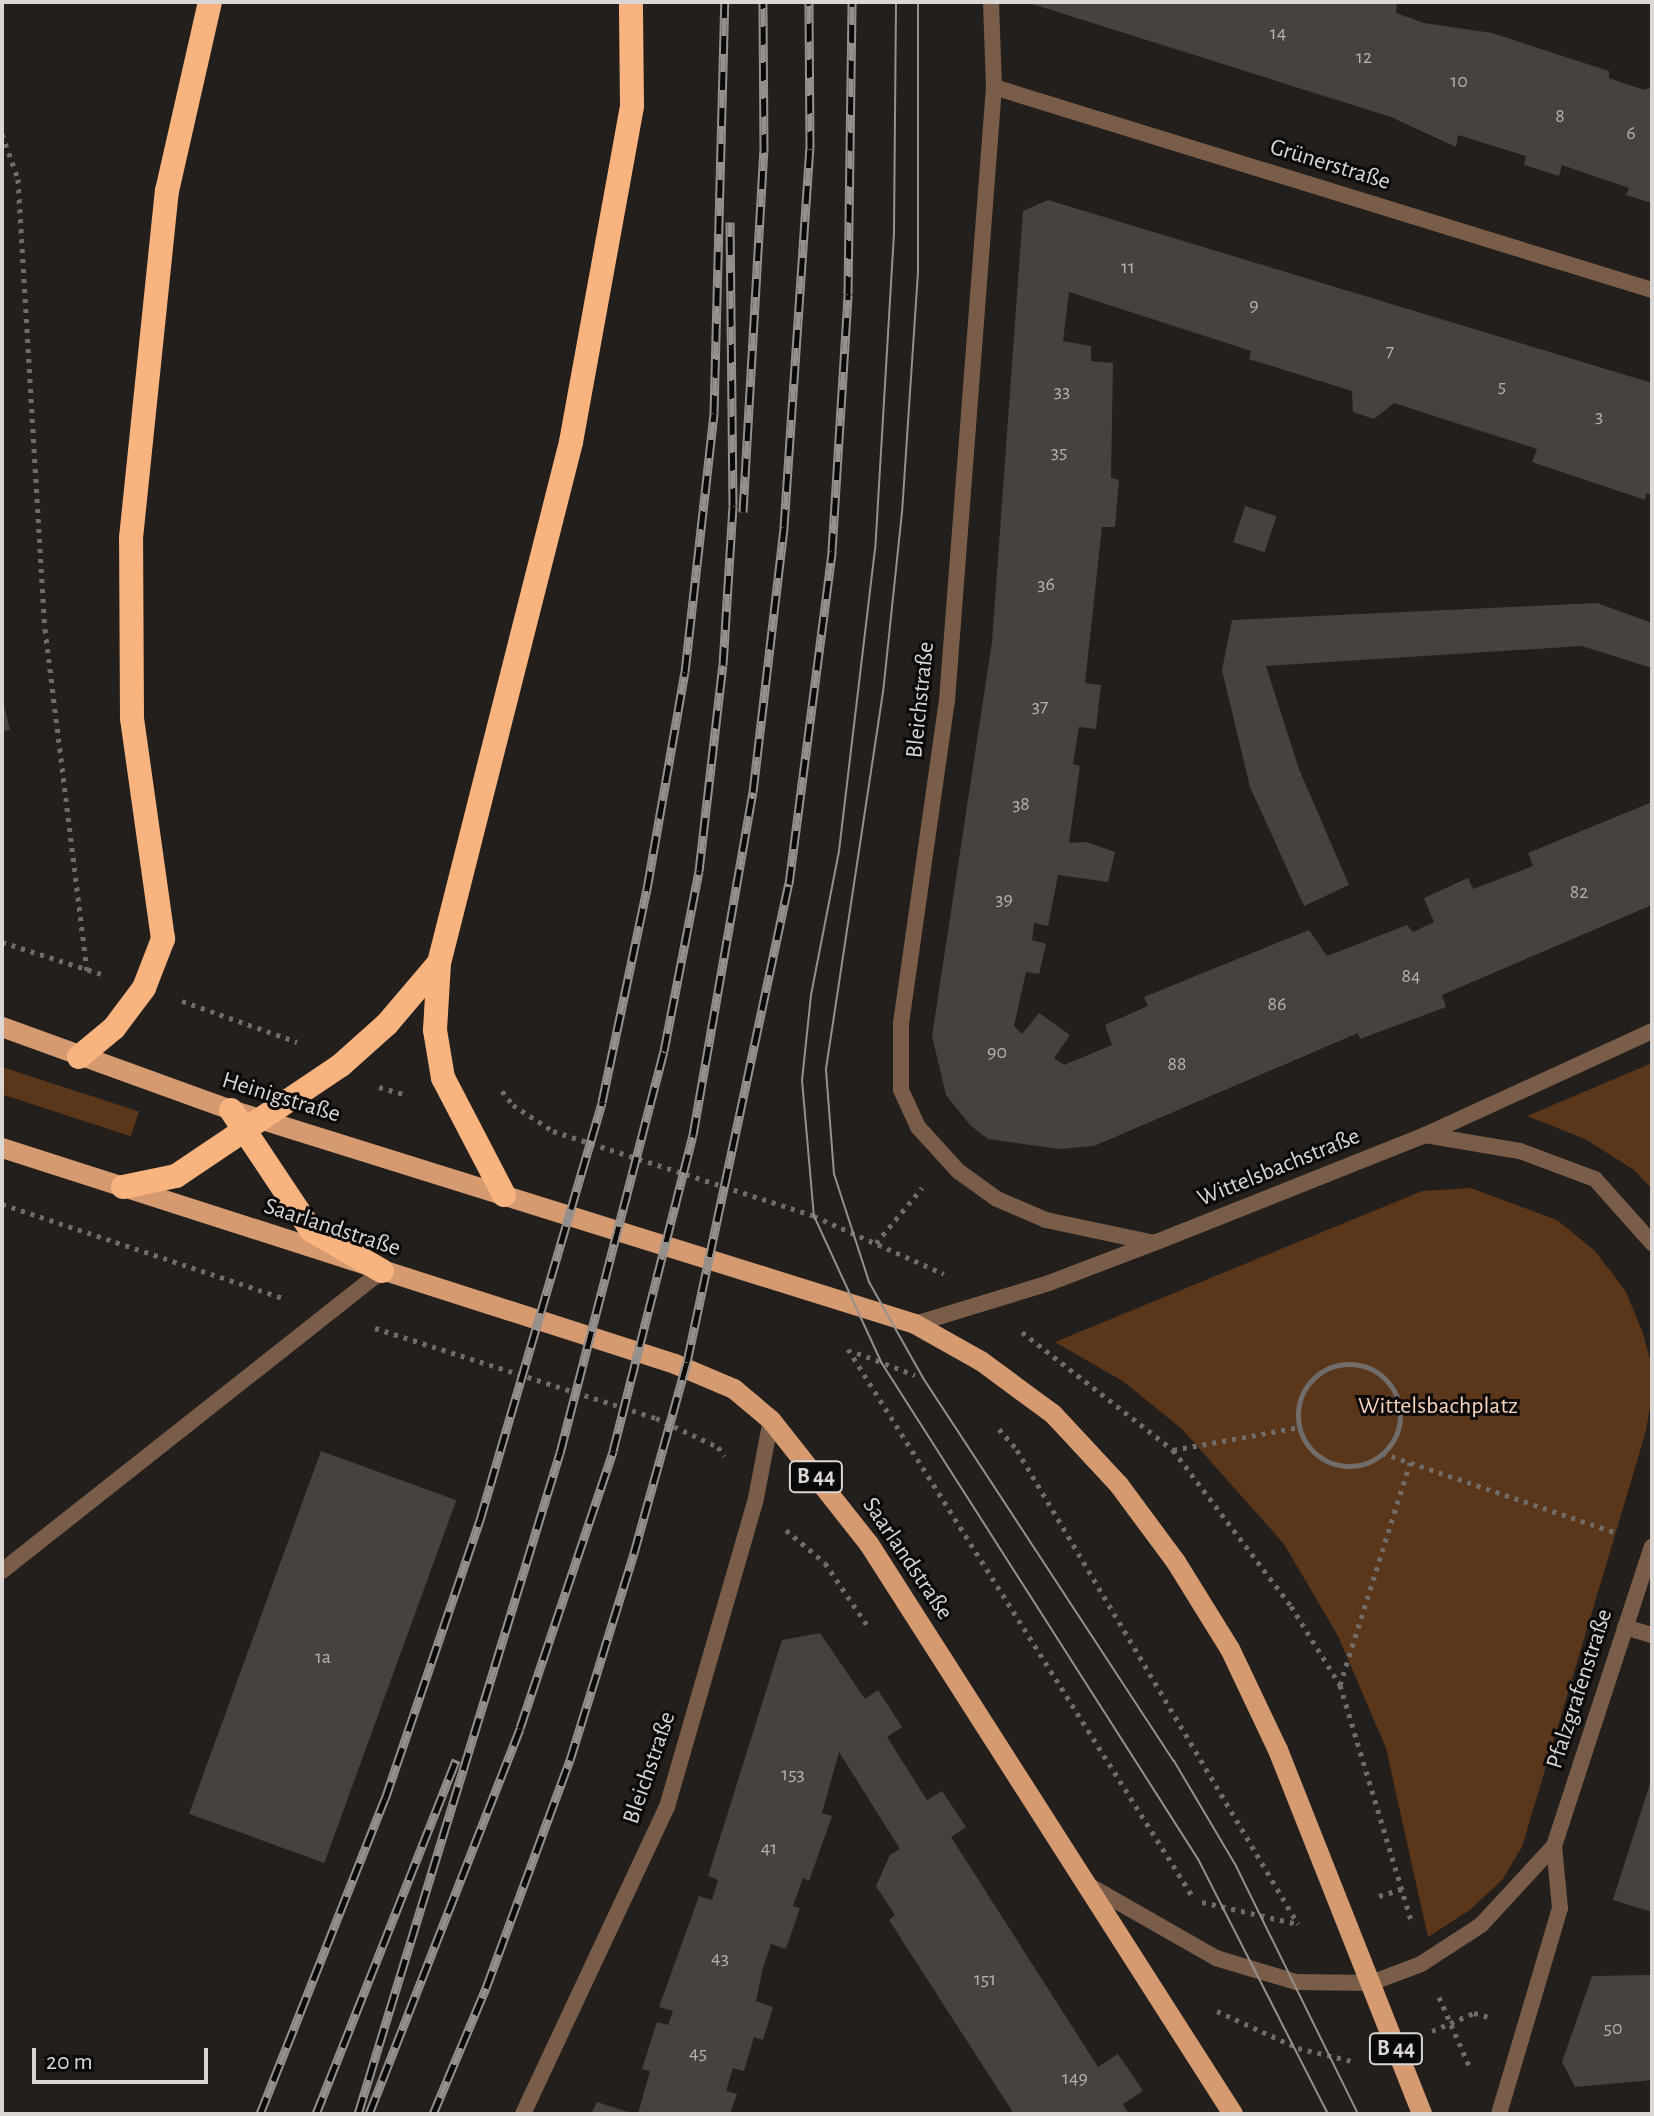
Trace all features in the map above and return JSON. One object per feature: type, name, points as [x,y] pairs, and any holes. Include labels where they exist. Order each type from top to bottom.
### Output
[{"type":"highway","points":[[79,1057],[114,1028],[144,988],[163,939],[132,718],[131,538],[163,219],[210,2]]},
{"type":"highway","points":[[504,1195],[443,1078],[435,1030],[439,963],[571,442],[632,106],[631,2]]},
{"type":"highway","points":[[123,1187],[176,1176],[244,1120],[340,1066],[387,1024],[439,963]]},
{"type":"highway","points":[[244,1120],[311,1230],[382,1271]]},
{"type":"main road","name":"Heinigstraße","points":[[2,1027],[244,1120],[547,1208],[915,1324]]},
{"type":"main road","points":[[2,1148],[123,1187]]},
{"type":"main road","name":"Saarlandstraße","points":[[123,1187],[675,1364],[734,1389],[771,1420],[869,1544],[1233,2114]]},
{"type":"main road","name":"B 44","points":[[915,1324],[981,1361],[1053,1414],[1119,1485],[1176,1562],[1230,1649],[1278,1750],[1422,2114]]},
{"type":"street","name":"Bleichstraße","points":[[991,2],[994,87],[947,700],[901,1023],[901,1090],[918,1127],[947,1159],[997,1199],[1046,1220],[1154,1243]]},
{"type":"street","name":"Grünerstraße","points":[[994,87],[1652,290]]},
{"type":"street","name":"Wittelsbachstraße","points":[[915,1324],[1049,1283],[1154,1243],[1425,1135],[1652,1031]]},
{"type":"street","points":[[1425,1135],[1520,1151],[1595,1179],[1652,1243]]},
{"type":"street","points":[[2,1571],[382,1271]]},
{"type":"street","name":"Bleichstraße","points":[[523,2114],[667,1807],[755,1503],[771,1420]]},
{"type":"street","name":"Pfalzgrafenstraße","points":[[1499,2114],[1560,1908],[1554,1846],[1652,1547]]},
{"type":"street","points":[[1625,1627],[1652,1635]]},
{"type":"street","name":"Pfalzgrafenstraße","points":[[1090,1886],[1216,1958],[1296,1982],[1371,1983],[1421,1964],[1481,1925],[1554,1846]]},
{"type":"path","points":[[2,134],[18,179],[45,629],[87,970]]},
{"type":"path","points":[[2,942],[144,988],[314,1049],[340,1066],[402,1095],[481,1064],[513,1105],[553,1131],[814,1216],[876,1243],[986,1300],[1173,1450],[1239,1531],[1340,1685],[1405,1888],[1421,1964],[1452,2021],[1472,2074]]},
{"type":"path","points":[[876,1243],[947,1159]]},
{"type":"path","points":[[2,1204],[656,1418],[718,1447],[755,1503],[825,1563],[875,1637]]},
{"type":"path","points":[[923,1378],[848,1349],[1213,1931],[1221,2009]]},
{"type":"path","points":[[1341,1364],[1367,1367],[1387,1381],[1399,1404],[1397,1434],[1382,1453],[1364,1465],[1334,1465],[1308,1447],[1299,1427],[1302,1394],[1318,1374],[1341,1364]]},
{"type":"path","points":[[989,1418],[1017,1450],[1298,1924]]},
{"type":"path","points":[[1173,1450],[1299,1427]]},
{"type":"path","points":[[1382,1453],[1622,1534]]},
{"type":"path","points":[[1340,1685],[1410,1463]]},
{"type":"path","points":[[1182,2032],[1221,2009]]},
{"type":"path","points":[[1221,2009],[1298,2048],[1355,2062],[1395,2048],[1452,2021]]},
{"type":"green space","points":[[1652,1063],[1652,1189],[1634,1170],[1585,1139],[1527,1116]]},
{"type":"green space","points":[[2,1067],[139,1111],[131,1136],[2,1094]]},
{"type":"green space","name":"Wittelsbachplatz","points":[[1471,1188],[1557,1220],[1595,1251],[1625,1290],[1643,1333],[1652,1367],[1652,1393],[1646,1431],[1522,1847],[1502,1880],[1470,1910],[1428,1937],[1386,1748],[1338,1636],[1284,1544],[1182,1429],[1124,1382],[1055,1342],[1422,1191]]},
{"type":"building","points":[[1026,2],[1390,2],[1397,4],[1396,13],[1424,23],[1492,33],[1609,71],[1609,78],[1626,84],[1645,90],[1652,86],[1652,203],[1626,195],[1629,188],[1562,165],[1559,176],[1524,165],[1526,156],[1458,135],[1456,147],[1391,117]]},
{"type":"building","points":[[1048,200],[1652,383],[1652,495],[1646,493],[1645,500],[1532,462],[1537,449],[1394,403],[1374,419],[1353,412],[1352,391],[1249,359],[1251,351],[1069,292],[1063,341],[1091,346],[1091,361],[1113,363],[1111,478],[1119,480],[1115,527],[1102,527],[1085,683],[1101,685],[1096,729],[1079,727],[1073,764],[1080,766],[1069,843],[1086,842],[1115,852],[1108,882],[1058,875],[1048,926],[1034,923],[1032,940],[1046,944],[1039,974],[1026,972],[1014,1026],[1022,1034],[1039,1013],[1070,1035],[1054,1058],[1064,1065],[1112,1045],[1105,1025],[1148,1006],[1144,997],[1309,930],[1327,956],[1407,925],[1413,932],[1434,922],[1424,898],[1468,878],[1473,889],[1533,866],[1528,853],[1652,802],[1652,905],[1442,995],[1446,1007],[1360,1039],[1358,1033],[1094,1146],[1060,1149],[988,1139],[970,1125],[946,1095],[932,1036],[992,642],[1023,211]]},
{"type":"building","points":[[1245,506],[1276,516],[1265,552],[1233,542]]},
{"type":"building","points":[[1597,603],[1652,623],[1652,668],[1582,646],[1266,666],[1299,769],[1349,885],[1304,906],[1250,787],[1222,670],[1232,620]]},
{"type":"building","points":[[2,697],[10,730],[2,732]]},
{"type":"building","points":[[321,1451],[456,1500],[324,1863],[189,1814]]},
{"type":"building","points":[[820,1633],[865,1699],[878,1690],[902,1727],[887,1737],[927,1800],[942,1791],[966,1827],[951,1837],[1098,2067],[1118,2054],[1143,2091],[1123,2104],[1129,2114],[1014,2114],[889,1920],[895,1915],[876,1886],[890,1855],[900,1849],[839,1752],[822,1813],[832,1816],[809,1881],[803,1878],[793,1906],[800,1908],[786,1949],[771,1944],[756,2001],[773,2007],[763,2040],[754,2037],[744,2071],[733,2068],[726,2091],[737,2094],[730,2114],[638,2114],[650,2071],[642,2069],[657,2022],[668,2025],[673,2011],[659,2007],[699,1896],[712,1900],[718,1880],[708,1876],[782,1640]]},
{"type":"building","points":[[1652,1777],[1652,1912],[1613,1900]]},
{"type":"building","points":[[1652,1975],[1652,2080],[1575,2087],[1562,2062],[1592,1976]]},
{"type":"building","points":[[597,2102],[631,2113],[631,2114],[591,2114]]},
{"type":"tram line","points":[[896,2],[894,233],[875,549],[839,851],[811,995],[802,1080],[814,1216],[881,1362],[1198,1859],[1328,2114]]},
{"type":"tram line","points":[[918,2],[918,272],[902,512],[883,692],[826,1070],[834,1174],[869,1282],[923,1378],[1174,1761],[1236,1866],[1358,2114]]},
{"type":"railway","points":[[260,2114],[385,1799],[480,1520],[602,1102],[647,889],[685,672],[714,413],[725,2]]},
{"type":"railway","points":[[743,512],[764,152],[763,2]]},
{"type":"railway","points":[[369,2114],[520,1728],[613,1451],[693,1135],[753,792],[784,527],[810,149],[809,2]]},
{"type":"railway","points":[[433,2114],[486,1988],[570,1760],[634,1553],[687,1362],[789,884],[832,551],[848,294],[852,2]]},
{"type":"railway","points":[[358,2114],[560,1453],[664,1051],[699,871],[723,665],[733,506],[730,222]]},
{"type":"railway","points":[[316,2114],[456,1760]]}]
